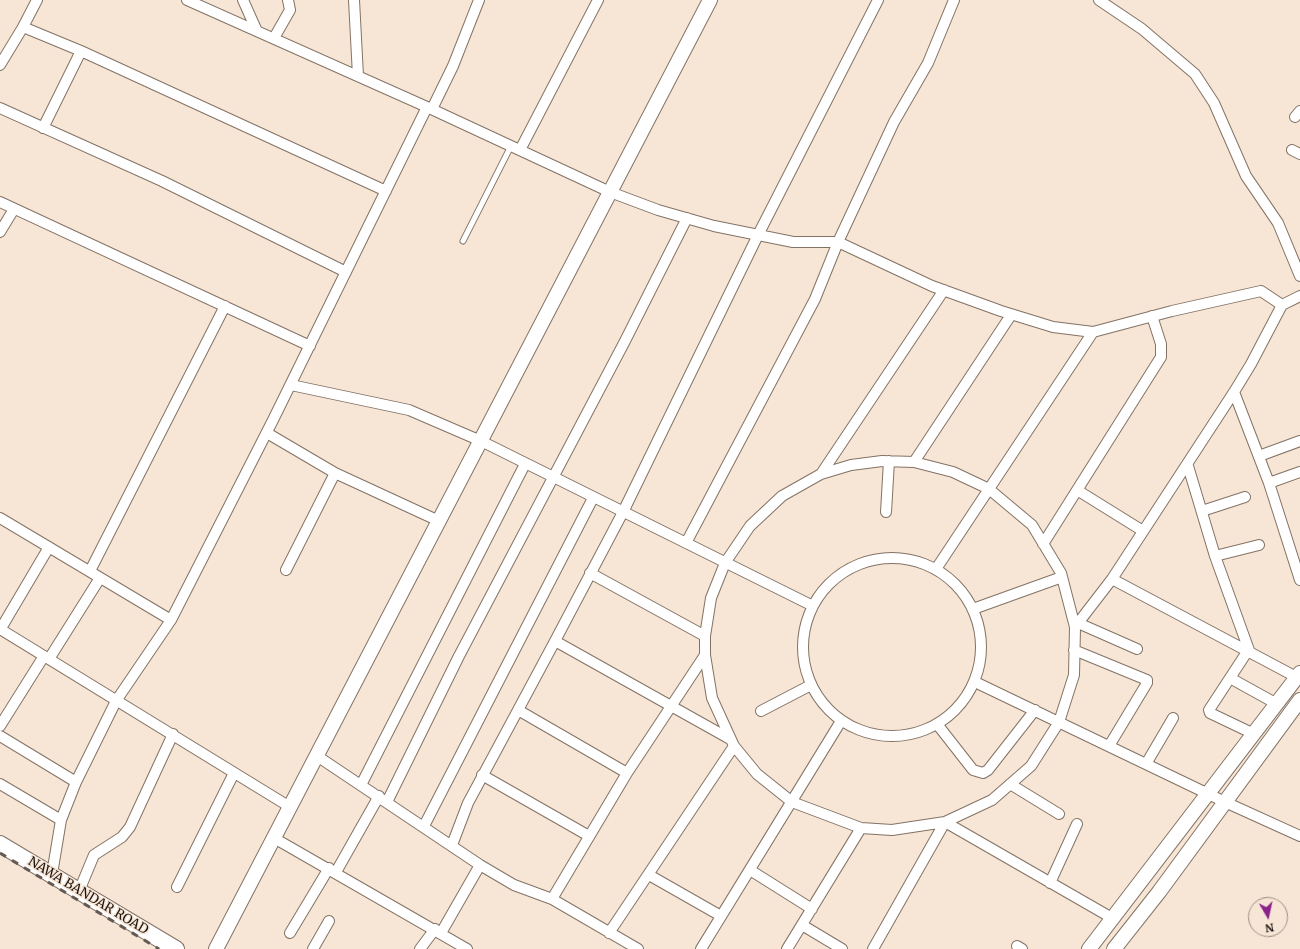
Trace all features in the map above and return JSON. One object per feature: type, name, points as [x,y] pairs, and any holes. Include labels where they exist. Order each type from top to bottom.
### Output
[{"type":"main road","points":[[216,949],[710,0]]},
{"type":"main road","points":[[1089,949],[1299,676]]},
{"type":"main road","points":[[1110,922],[1122,943],[1300,700]]},
{"type":"main road","name":"NAWA BANDAR ROAD","points":[[0,844],[176,949]]},
{"type":"street","points":[[0,65],[37,0]]},
{"type":"street","points":[[188,0],[256,29],[430,108],[610,192],[658,210],[758,235],[793,242],[838,242],[944,290],[1053,327],[1093,332],[1152,316],[1261,291],[1282,305]]},
{"type":"street","points":[[243,0],[256,29]]},
{"type":"street","points":[[274,38],[290,10],[288,0]]},
{"type":"street","points":[[354,0],[358,76]]},
{"type":"street","points":[[52,874],[61,820],[76,782],[116,701],[171,620],[267,433],[386,191],[453,66],[479,0]]},
{"type":"street","points":[[516,148],[598,0]]},
{"type":"street","points":[[452,845],[468,803],[482,775],[623,512],[758,235],[878,0]]},
{"type":"street","points":[[686,543],[815,299],[838,242],[894,122],[928,63],[954,0]]},
{"type":"street","points":[[1099,0],[1142,29],[1195,74],[1214,103],[1246,176],[1278,223],[1296,261],[1300,276]]},
{"type":"street","points":[[23,27],[81,51],[386,191]]},
{"type":"street","points":[[43,128],[81,51]]},
{"type":"street","points":[[0,108],[162,181],[346,272]]},
{"type":"street","points":[[0,202],[310,346]]},
{"type":"street","points":[[0,232],[14,209]]},
{"type":"street","points":[[290,933],[332,870],[383,799],[625,341],[687,218]]},
{"type":"street","points":[[821,474],[944,290]]},
{"type":"street","points":[[1077,625],[1112,579],[1188,466],[1251,364],[1282,305],[1300,296]]},
{"type":"street","points":[[90,571],[225,306]]},
{"type":"street","points":[[914,462],[1011,314]]},
{"type":"street","points":[[1043,544],[1161,357],[1161,344],[1152,316]]},
{"type":"street","points":[[936,569],[1093,332]]},
{"type":"street","points":[[290,385],[409,410],[481,441],[813,606]]},
{"type":"street","points":[[1234,392],[1295,554],[1300,580]]},
{"type":"street","points":[[267,433],[335,473],[439,521]]},
{"type":"street","points":[[1259,456],[1300,441]]},
{"type":"street","points":[[886,512],[888,461]]},
{"type":"street","points":[[888,461],[914,462],[953,472],[989,489],[1032,526],[1062,577],[1077,625],[1074,650],[1074,675],[1059,722],[1031,766],[992,800],[945,822],[892,830],[861,828],[792,802],[757,774],[732,743],[712,698],[705,655],[705,636],[711,598],[725,562],[750,526],[782,496],[821,474],[851,465],[888,461]]},
{"type":"street","points":[[361,785],[525,464]]},
{"type":"street","points":[[1188,466],[1215,556],[1248,653]]},
{"type":"street","points":[[1269,483],[1300,472]]},
{"type":"street","points":[[286,570],[335,473]]},
{"type":"street","points":[[1077,490],[1143,531]]},
{"type":"street","points":[[1202,511],[1246,497]]},
{"type":"street","points":[[424,826],[593,498]]},
{"type":"street","points":[[0,518],[171,620]]},
{"type":"street","points":[[1215,556],[1259,545]]},
{"type":"street","points":[[49,547],[0,630],[173,734],[290,807]]},
{"type":"street","points":[[881,559],[910,560],[936,569],[957,585],[973,610],[981,630],[982,656],[975,682],[962,704],[942,722],[918,733],[892,737],[866,733],[842,721],[822,704],[811,685],[803,656],[804,630],[813,606],[830,583],[854,567],[881,559]]},
{"type":"street","points":[[590,573],[705,636]]},
{"type":"street","points":[[973,610],[1062,577]]},
{"type":"street","points":[[0,726],[100,578]]},
{"type":"street","points":[[1112,579],[1248,653],[1299,676]]},
{"type":"street","points":[[1077,625],[1137,649]]},
{"type":"street","points":[[555,641],[732,743]]},
{"type":"street","points":[[1074,650],[1147,680],[1147,683],[1109,746]]},
{"type":"street","points":[[1248,653],[1230,678],[1209,712],[1254,734]]},
{"type":"street","points":[[552,899],[627,773],[705,655]]},
{"type":"street","points":[[1230,678],[1277,704]]},
{"type":"street","points":[[975,682],[1208,794],[1300,836]]},
{"type":"street","points":[[761,711],[811,685]]},
{"type":"street","points":[[518,710],[627,773]]},
{"type":"street","points":[[937,724],[973,770],[983,773],[988,770],[1035,710]]},
{"type":"street","points":[[1146,764],[1173,718]]},
{"type":"street","points":[[701,949],[842,721]]},
{"type":"street","points":[[79,891],[94,855],[122,837],[130,827],[173,734]]},
{"type":"street","points":[[0,736],[76,782]]},
{"type":"street","points":[[609,934],[649,875],[732,743]]},
{"type":"street","points":[[317,756],[424,826],[480,865],[514,885],[552,899],[634,948]]},
{"type":"street","points":[[178,886],[234,773]]},
{"type":"street","points":[[482,775],[589,836]]},
{"type":"street","points":[[0,784],[61,820]]},
{"type":"street","points":[[1010,784],[1059,814]]},
{"type":"street","points":[[945,822],[1050,883],[1110,922]]},
{"type":"street","points":[[873,949],[945,822]]},
{"type":"street","points":[[1050,883],[1077,824]]},
{"type":"street","points":[[787,949],[861,828]]},
{"type":"street","points":[[274,838],[467,949]]},
{"type":"street","points":[[420,949],[438,931],[480,865]]},
{"type":"street","points":[[750,870],[812,909]]},
{"type":"street","points":[[649,875],[721,916]]},
{"type":"street","points":[[313,949],[329,921]]},
{"type":"street","points":[[802,925],[842,949]]},
{"type":"lane","points":[[463,241],[516,148]]},
{"type":"railway","points":[[0,853],[159,949]]}]
